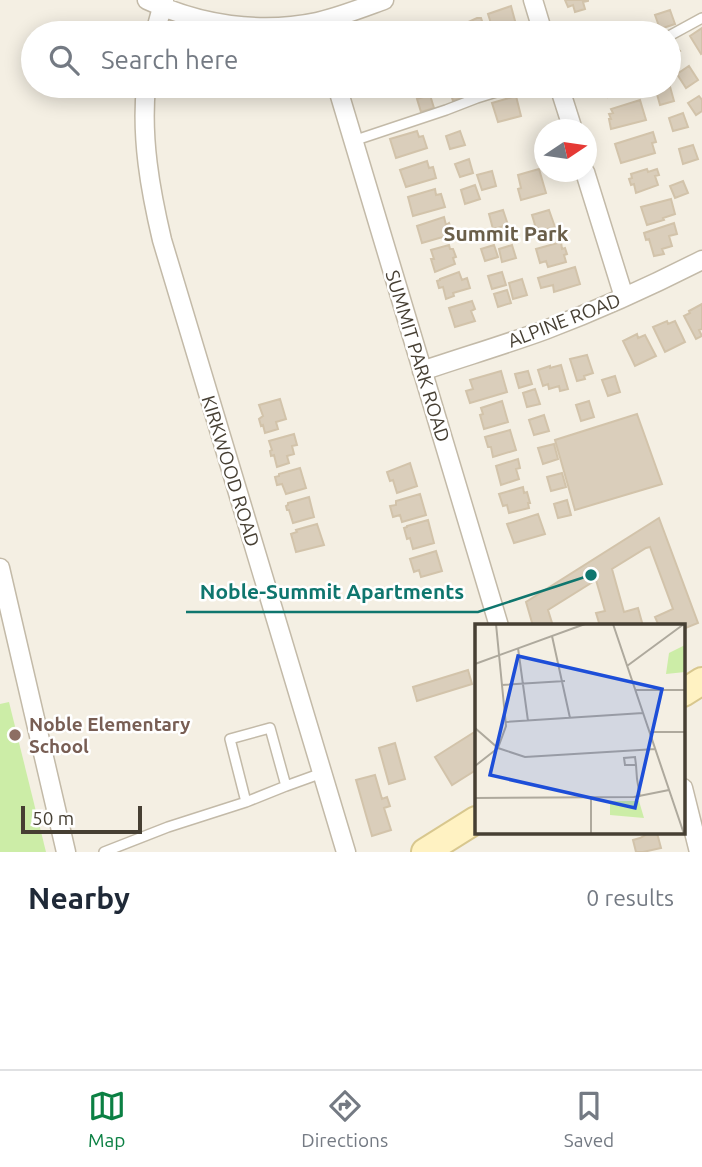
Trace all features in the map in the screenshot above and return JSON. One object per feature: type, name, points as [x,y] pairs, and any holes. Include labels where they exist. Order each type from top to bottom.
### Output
[{"type":"main road","points":[[684,692],[702,681]]},
{"type":"main road","points":[[440,848],[475,821]]},
{"type":"street","points":[[334,21],[384,0]]},
{"type":"street","points":[[533,0],[539,21]]},
{"type":"street","points":[[156,21],[158,2],[205,21]]},
{"type":"street","name":"KIRKWOOD ROAD","points":[[145,98],[148,171],[162,240],[346,852]]},
{"type":"street","name":"SUMMIT PARK ROAD","points":[[340,98],[498,624]]},
{"type":"street","points":[[563,98],[570,119]]},
{"type":"street","points":[[588,182],[624,297]]},
{"type":"street","name":"ALPINE ROAD","points":[[422,371],[544,330],[624,297],[702,260]]},
{"type":"street","points":[[0,568],[3,596],[66,852]]},
{"type":"street","points":[[684,792],[699,852]]},
{"type":"lane","points":[[681,29],[702,18]]},
{"type":"lane","points":[[353,141],[475,98]]},
{"type":"lane","points":[[246,802],[230,739],[270,728],[286,786]]},
{"type":"lane","points":[[104,852],[322,773]]},
{"type":"green space","points":[[9,702],[46,852],[0,852],[0,704]]},
{"type":"building","points":[[565,0],[588,1],[583,2],[585,9],[575,12],[573,5],[568,7]]},
{"type":"building","points":[[511,6],[515,21],[490,21],[488,14]]},
{"type":"building","points":[[670,10],[674,21],[657,21],[655,15]]},
{"type":"building","points":[[702,28],[702,53],[701,54],[690,36]]},
{"type":"building","points":[[689,66],[698,80],[686,88],[681,80],[681,71]]},
{"type":"building","points":[[699,96],[702,100],[702,111],[696,115],[688,103]]},
{"type":"building","points":[[431,98],[434,108],[421,112],[417,99]]},
{"type":"building","points":[[516,98],[521,116],[498,122],[492,103]]},
{"type":"building","points":[[658,98],[673,98],[674,101],[660,105]]},
{"type":"building","points":[[640,100],[646,120],[611,129],[611,109]]},
{"type":"building","points":[[683,113],[688,127],[673,131],[669,118]]},
{"type":"building","points":[[417,131],[419,137],[423,136],[427,148],[396,158],[390,139]]},
{"type":"building","points":[[460,131],[465,145],[450,149],[446,136]]},
{"type":"building","points":[[653,132],[655,153],[621,163],[615,144]]},
{"type":"building","points":[[693,145],[698,159],[683,164],[679,149]]},
{"type":"building","points":[[469,159],[473,173],[460,177],[455,164]]},
{"type":"building","points":[[427,161],[429,168],[433,167],[436,178],[406,187],[400,170]]},
{"type":"building","points":[[647,169],[648,172],[657,169],[659,175],[655,176],[658,185],[636,193],[634,184],[631,185],[629,179],[632,178],[631,174]]},
{"type":"building","points":[[534,170],[534,182],[543,182],[546,193],[521,200],[518,175]]},
{"type":"building","points":[[492,171],[496,186],[482,190],[477,175]]},
{"type":"building","points":[[683,181],[688,193],[675,198],[670,186]]},
{"type":"building","points":[[475,185],[480,199],[465,204],[461,190]]},
{"type":"building","points":[[435,189],[436,195],[441,194],[445,207],[413,216],[408,197]]},
{"type":"building","points":[[671,199],[675,214],[647,225],[641,207]]},
{"type":"building","points":[[503,210],[508,225],[493,229],[489,214]]},
{"type":"building","points":[[549,210],[555,227],[532,234],[530,227],[535,225],[532,215]]},
{"type":"building","points":[[444,217],[453,234],[422,243],[417,226]]},
{"type":"building","points":[[674,223],[677,234],[669,236],[672,246],[662,249],[664,254],[654,256],[649,239],[646,240],[644,233]]},
{"type":"building","points":[[561,242],[562,249],[565,248],[567,254],[564,255],[566,262],[548,267],[546,261],[540,263],[536,249]]},
{"type":"building","points":[[449,245],[456,257],[453,258],[455,264],[435,272],[431,250]]},
{"type":"building","points":[[494,245],[498,257],[485,261],[481,249]]},
{"type":"building","points":[[512,245],[516,258],[502,262],[499,249]]},
{"type":"building","points":[[575,267],[580,284],[554,292],[553,285],[541,288],[538,278]]},
{"type":"building","points":[[459,272],[462,280],[467,278],[470,288],[453,293],[454,296],[446,299],[443,287],[439,288],[437,281]]},
{"type":"building","points":[[502,272],[506,285],[492,289],[488,276]]},
{"type":"building","points":[[522,279],[527,295],[513,299],[509,283]]},
{"type":"building","points":[[507,290],[511,303],[498,307],[494,294]]},
{"type":"building","points":[[472,301],[475,309],[471,311],[475,321],[455,327],[449,308]]},
{"type":"building","points":[[702,304],[702,329],[699,330],[702,336],[696,339],[684,316]]},
{"type":"building","points":[[667,321],[668,324],[675,321],[685,342],[665,352],[653,327]]},
{"type":"building","points":[[637,334],[638,338],[645,335],[656,356],[635,366],[623,341]]},
{"type":"building","points":[[587,355],[593,373],[577,381],[570,359]]},
{"type":"building","points":[[561,365],[568,389],[560,391],[559,386],[549,389],[548,384],[543,386],[538,370]]},
{"type":"building","points":[[501,371],[507,392],[470,403],[466,391],[473,389],[470,380]]},
{"type":"building","points":[[528,371],[532,384],[519,388],[515,374]]},
{"type":"building","points":[[615,376],[620,392],[608,396],[602,380]]},
{"type":"building","points":[[535,389],[540,404],[527,407],[523,393]]},
{"type":"building","points":[[280,399],[286,419],[276,422],[278,429],[265,433],[259,419],[263,416],[259,405]]},
{"type":"building","points":[[502,401],[508,422],[484,429],[481,408]]},
{"type":"building","points":[[589,401],[594,417],[581,421],[576,405]]},
{"type":"building","points":[[637,414],[662,484],[575,510],[555,440]]},
{"type":"building","points":[[544,415],[549,431],[534,435],[529,420]]},
{"type":"building","points":[[510,430],[516,450],[493,457],[485,437]]},
{"type":"building","points":[[294,434],[297,445],[292,446],[294,454],[287,456],[289,463],[277,467],[274,455],[271,456],[269,441]]},
{"type":"building","points":[[554,444],[558,459],[543,464],[538,448]]},
{"type":"building","points":[[518,459],[520,468],[516,469],[519,479],[501,485],[496,466]]},
{"type":"building","points":[[410,463],[417,486],[397,493],[387,472]]},
{"type":"building","points":[[300,468],[306,488],[286,494],[282,484],[277,485],[275,477]]},
{"type":"building","points":[[562,473],[566,487],[551,491],[547,477]]},
{"type":"building","points":[[523,487],[524,493],[527,492],[529,508],[509,513],[499,494]]},
{"type":"building","points":[[420,494],[426,515],[402,522],[400,515],[393,517],[390,506],[396,505],[396,501]]},
{"type":"building","points":[[309,497],[314,517],[293,523],[286,506]]},
{"type":"building","points":[[567,500],[571,515],[558,518],[554,504]]},
{"type":"building","points":[[538,514],[545,534],[514,543],[507,524]]},
{"type":"building","points":[[659,518],[698,623],[684,629],[684,624],[658,624],[655,617],[673,609],[650,547],[612,569],[624,612],[638,608],[642,624],[599,624],[596,613],[605,611],[596,580],[548,610],[552,624],[532,624],[526,602]]},
{"type":"building","points":[[428,520],[434,543],[413,549],[404,528]]},
{"type":"building","points":[[317,524],[324,545],[296,552],[291,534]]},
{"type":"building","points":[[436,551],[442,571],[421,577],[419,570],[414,572],[410,559]]},
{"type":"building","points":[[468,670],[472,684],[417,701],[413,687]]},
{"type":"building","points":[[475,732],[475,771],[452,785],[435,757]]},
{"type":"building","points":[[395,743],[405,779],[389,784],[379,748]]},
{"type":"building","points":[[375,775],[382,799],[387,797],[390,806],[384,808],[391,830],[372,836],[356,780]]},
{"type":"building","points":[[647,834],[657,834],[661,848],[636,852],[633,840]]},
{"type":"place","name":"Noble-Summit Apartments","points":[[591,575]]},
{"type":"place","name":"Noble Elementary School","points":[[15,735]]},
{"type":"district","name":"Summit Park","points":[[506,233]]}]
